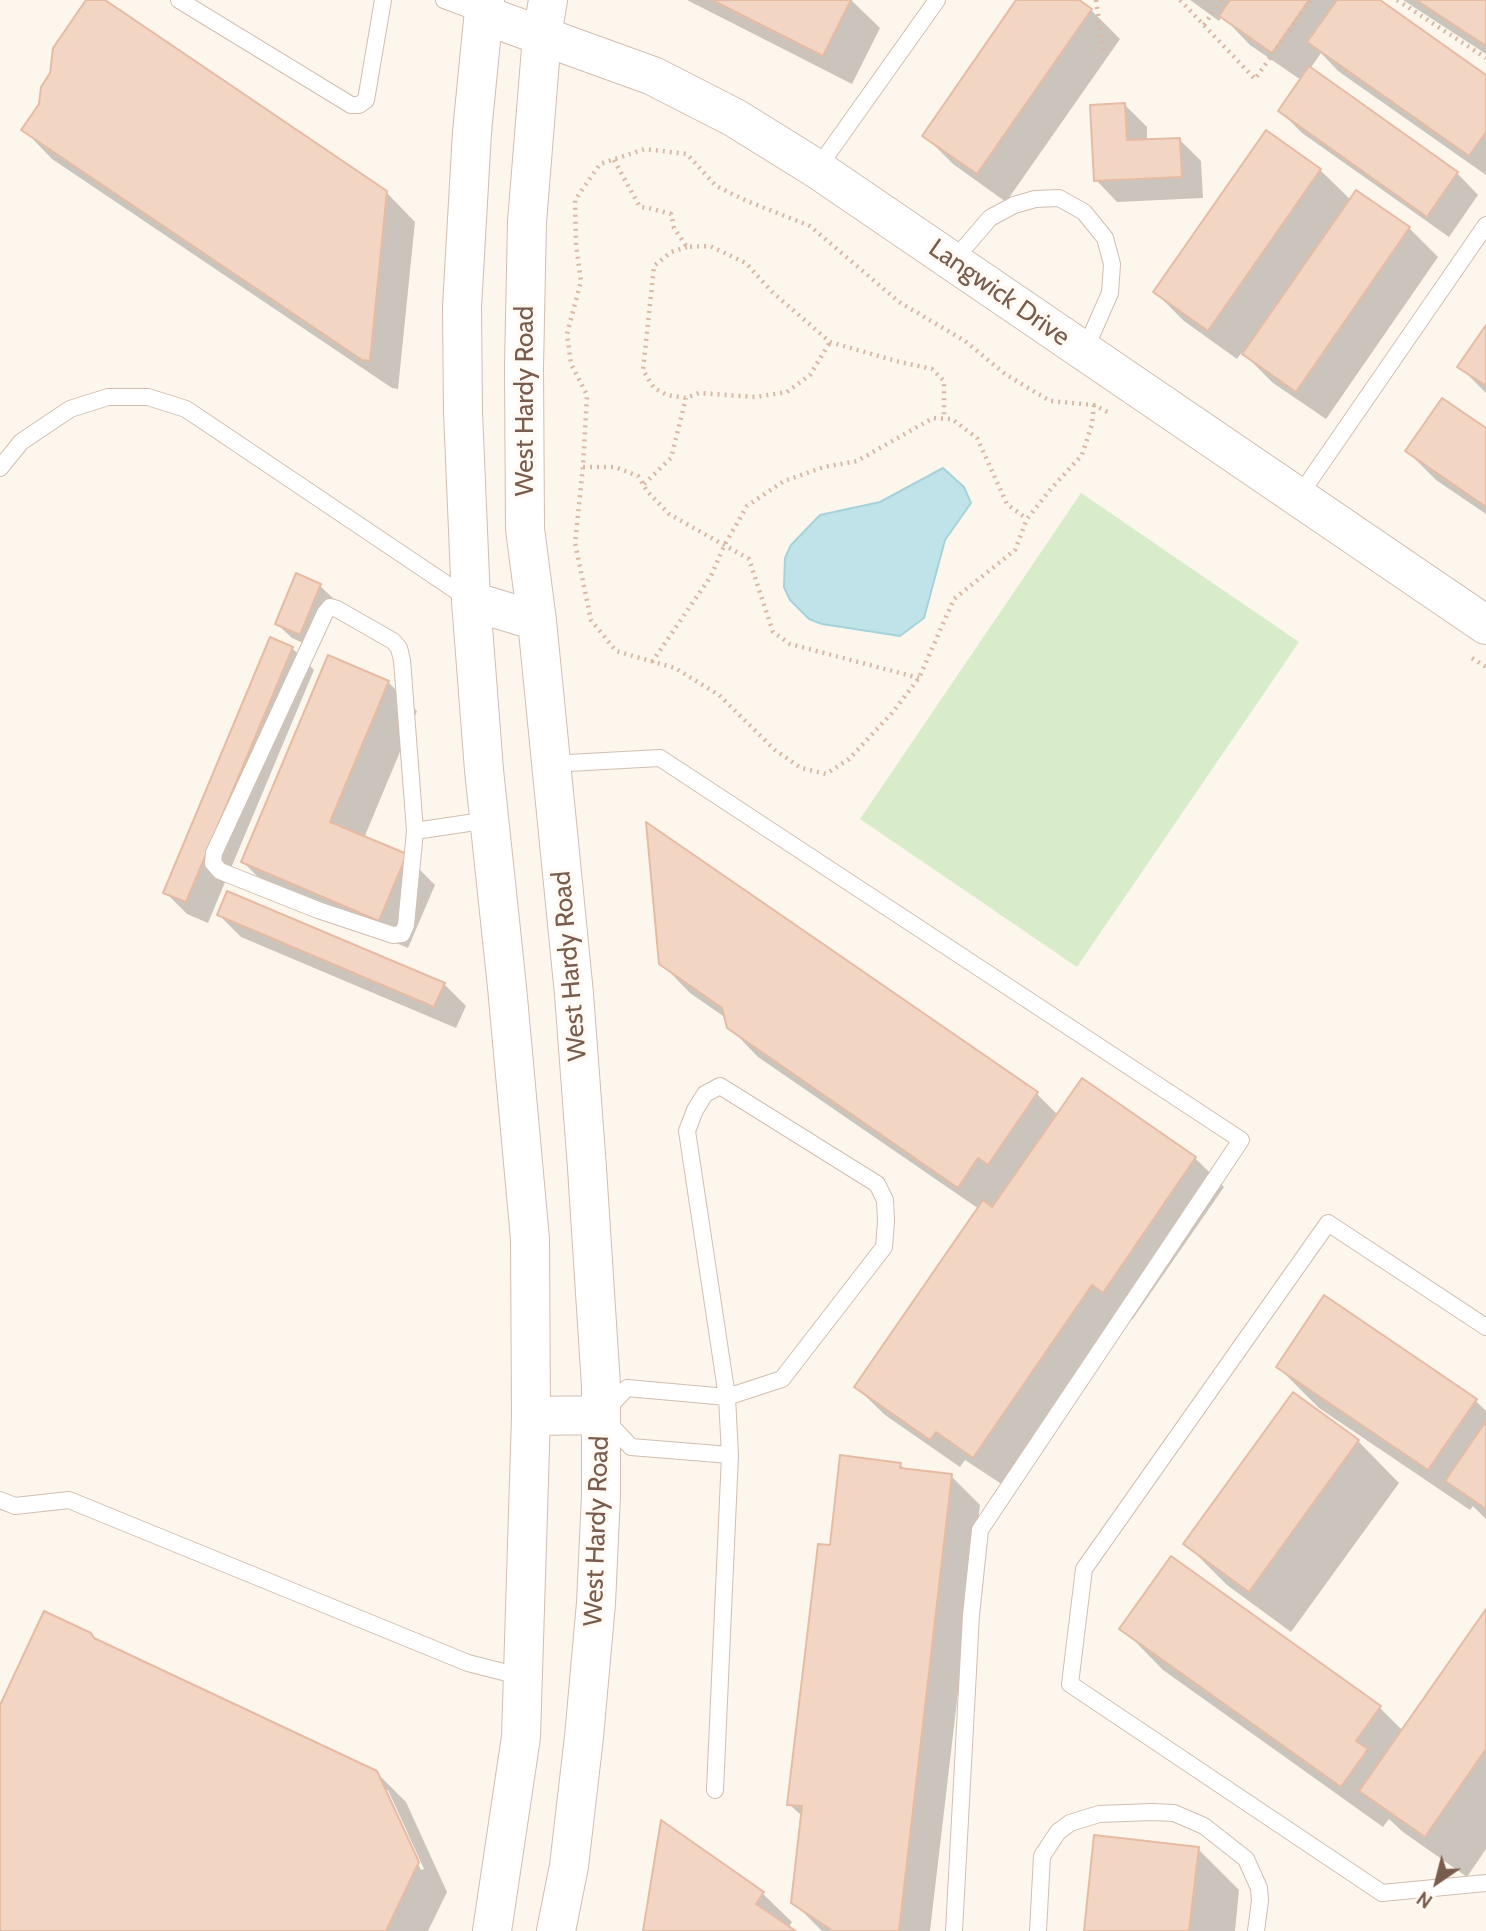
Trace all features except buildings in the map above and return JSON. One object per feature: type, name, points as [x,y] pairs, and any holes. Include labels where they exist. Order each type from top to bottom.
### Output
[{"type":"street","name":"Langwick Drive","points":[[484,7],[545,18],[735,118],[817,169],[1298,497],[1475,639]]},
{"type":"street","points":[[484,7],[472,132],[462,307],[463,412],[471,601],[489,820],[530,1239],[531,1416],[521,1737],[492,1931]]},
{"type":"street","name":"West Hardy Road","points":[[545,18],[527,222],[525,530],[537,621],[574,994],[601,1386],[601,1495],[596,1603],[569,1866],[556,1931]]},
{"type":"street","points":[[471,601],[537,621]]},
{"type":"street","points":[[531,1416],[601,1415]]},
{"type":"lane","points":[[179,0],[351,105],[359,106],[366,100],[383,0]]},
{"type":"lane","points":[[444,0],[484,7]]},
{"type":"lane","points":[[817,169],[937,0]]},
{"type":"lane","points":[[953,261],[990,218],[1014,205],[1035,199],[1059,198],[1084,212],[1105,238],[1112,264],[1110,293],[1084,352]]},
{"type":"lane","points":[[1298,497],[1486,225]]},
{"type":"lane","points":[[0,468],[21,442],[70,409],[108,397],[148,397],[186,408],[471,601]]},
{"type":"lane","points":[[330,607],[393,641],[399,648],[415,831],[406,925],[402,934],[393,935],[318,909],[220,871],[214,863],[214,853],[330,607]]},
{"type":"lane","points":[[550,764],[660,758],[1241,1140],[980,1530],[971,1615],[954,1931]]},
{"type":"lane","points":[[415,831],[489,820]]},
{"type":"lane","points":[[715,1790],[730,1455],[727,1397],[687,1131],[705,1094],[720,1086],[877,1184],[885,1200],[886,1221],[884,1247],[782,1379],[727,1397],[627,1388],[601,1415],[632,1447],[730,1455]]},
{"type":"lane","points":[[1486,1327],[1328,1223],[1084,1569],[1070,1684],[1382,1893],[1486,1883]]},
{"type":"lane","points":[[0,1500],[15,1506],[69,1500],[468,1663],[523,1677]]},
{"type":"lane","points":[[1038,1931],[1042,1856],[1058,1832],[1070,1823],[1100,1814],[1152,1812],[1174,1813],[1204,1826],[1246,1859],[1259,1888],[1256,1931]]},
{"type":"path","points":[[1096,0],[1104,55]]},
{"type":"path","points":[[1180,0],[1255,79],[1311,0]]},
{"type":"path","points":[[1204,25],[1221,0]]},
{"type":"path","points":[[1397,0],[1486,58]]},
{"type":"path","points":[[1094,405],[1092,424],[1082,455],[1027,520],[1015,550],[954,598],[919,678],[892,713],[849,759],[827,774],[801,768],[775,750],[719,695],[675,668],[616,651],[592,620],[575,543],[587,395],[571,364],[567,334],[580,281],[575,200],[600,164],[645,149],[687,154],[716,186],[810,226],[899,302],[965,341],[1005,374],[1050,401],[1094,405],[1114,416]]},
{"type":"path","points":[[614,160],[640,207],[671,214],[674,228],[687,247]]},
{"type":"path","points":[[830,342],[810,375],[787,392],[756,397],[699,393],[686,398],[667,395],[654,388],[643,370],[654,266],[671,252],[687,247],[710,246],[746,263],[771,291],[830,342],[932,369],[944,381],[944,419]]},
{"type":"path","points":[[644,484],[671,458],[686,398]]},
{"type":"path","points":[[652,662],[711,576],[725,544],[747,506],[784,481],[824,467],[857,461],[933,418],[952,419],[977,438],[1007,504],[1027,520]]},
{"type":"path","points":[[583,467],[615,467],[638,476],[669,514],[750,559],[773,632],[790,644],[919,678]]},
{"type":"path","points":[[1475,639],[1486,667]]},
{"type":"green space","points":[[1081,493],[1299,642],[1077,967],[860,819]]},
{"type":"water","points":[[943,468],[964,487],[971,503],[945,540],[924,618],[900,636],[822,624],[809,619],[790,600],[784,587],[785,558],[791,545],[820,515],[880,502]]}]
